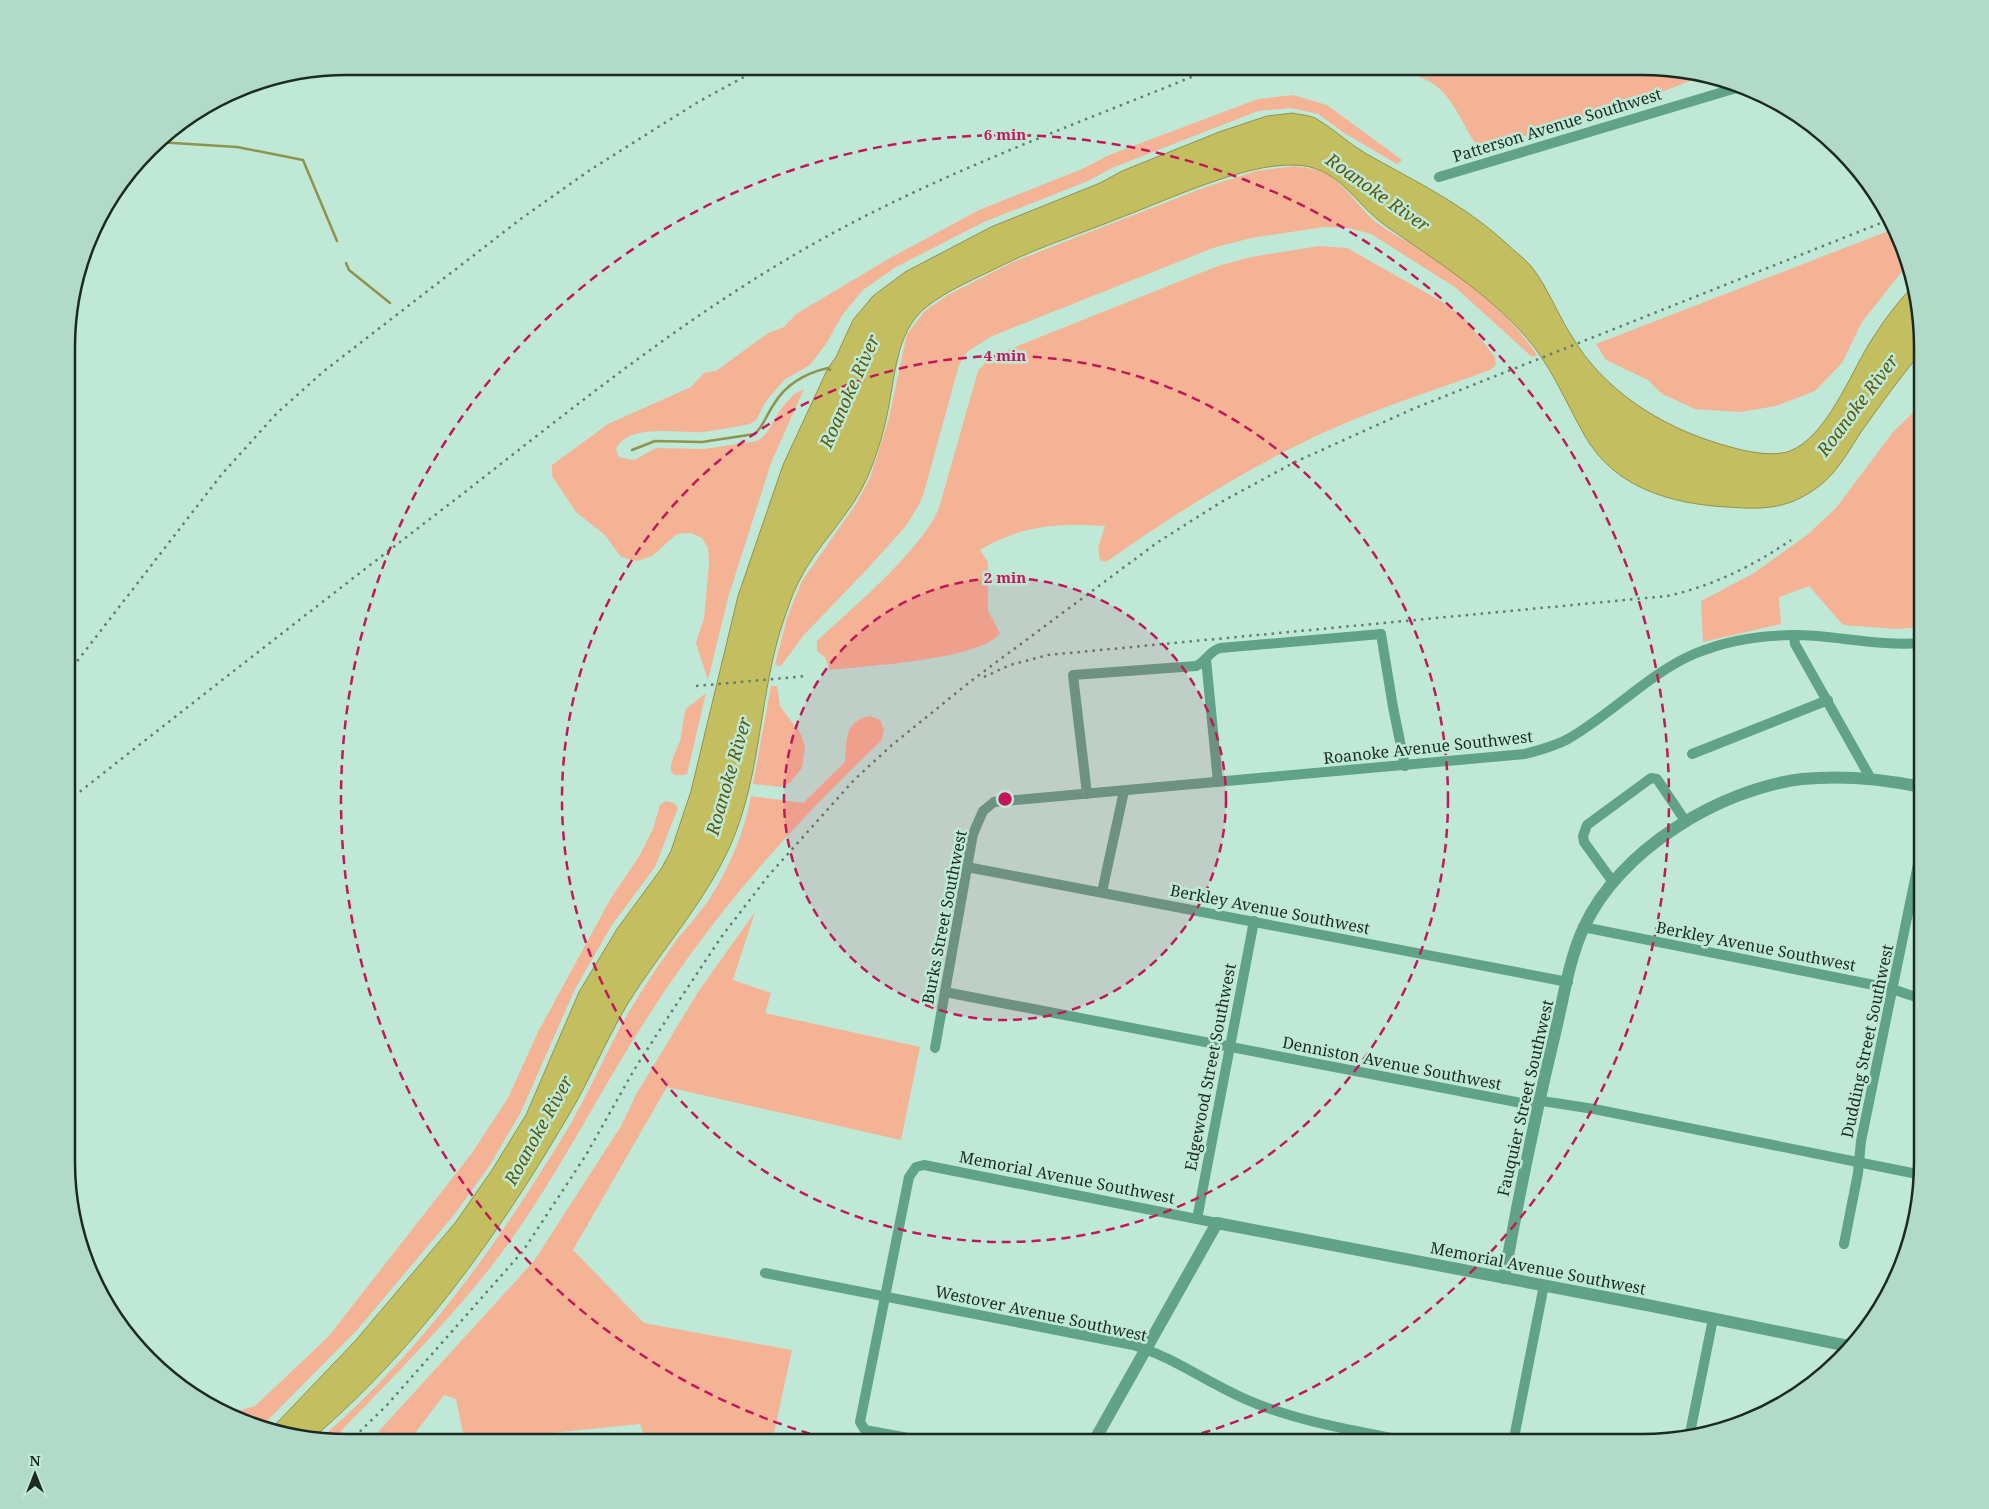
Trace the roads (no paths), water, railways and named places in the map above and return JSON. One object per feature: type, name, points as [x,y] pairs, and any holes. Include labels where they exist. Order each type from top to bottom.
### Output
[{"type":"street","name":"Patterson Avenue Southwest","points":[[1439,177],[1731,90]]},
{"type":"street","points":[[1087,794],[1073,675],[1196,666],[1206,659],[1210,653],[1220,648],[1381,634],[1405,766]]},
{"type":"street","points":[[1794,635],[1795,644],[1871,779]]},
{"type":"street","name":"Roanoke Avenue Southwest","points":[[1087,794],[1525,754],[1546,748],[1569,738],[1661,673],[1694,654],[1734,642],[1762,637],[1794,635],[1886,643],[1914,643]]},
{"type":"street","points":[[1206,659],[1218,782]]},
{"type":"street","points":[[1692,754],[1828,700]]},
{"type":"street","points":[[1613,882],[1584,842],[1583,836],[1587,825],[1651,778],[1657,779],[1686,822]]},
{"type":"street","name":"Fauquier Street Southwest","points":[[1504,1278],[1524,1167],[1576,948],[1583,927],[1613,882],[1653,844],[1686,822],[1725,802],[1777,784],[1820,778],[1871,779],[1914,786]]},
{"type":"street","points":[[1102,892],[1124,791]]},
{"type":"street","name":"Burks Street Southwest","points":[[935,1048],[967,867],[978,818],[989,806],[1000,801],[1087,794]]},
{"type":"street","name":"Berkley Avenue Southwest","points":[[967,867],[1568,982]]},
{"type":"street","name":"Dudding Street Southwest","points":[[1844,1244],[1861,1141],[1914,885]]},
{"type":"street","name":"Edgewood Street Southwest","points":[[1197,1219],[1254,921]]},
{"type":"street","name":"Berkley Avenue Southwest","points":[[1583,927],[1893,989],[1914,997]]},
{"type":"street","name":"Denniston Avenue Southwest","points":[[945,992],[1527,1104],[1540,1101],[1594,1108],[1913,1173]]},
{"type":"street","name":"Memorial Avenue Southwest","points":[[886,1297],[909,1177],[916,1167],[931,1167],[1544,1285],[1843,1345]]},
{"type":"street","points":[[1097,1434],[1217,1222]]},
{"type":"street","name":"Westover Avenue Southwest","points":[[765,1273],[1144,1349],[1255,1404],[1288,1415],[1376,1434]]},
{"type":"street","points":[[1515,1434],[1544,1285]]},
{"type":"street","points":[[882,1434],[862,1427],[863,1403],[886,1297]]},
{"type":"street","points":[[1692,1430],[1712,1319]]},
{"type":"water","name":"Roanoke River","points":[[1293,113],[1317,119],[1359,149],[1473,216],[1531,266],[1571,335],[1599,373],[1616,389],[1655,416],[1698,436],[1737,449],[1773,454],[1790,451],[1803,444],[1826,419],[1874,336],[1908,291],[1912,311],[1914,361],[1861,432],[1839,465],[1823,483],[1811,492],[1789,503],[1766,508],[1741,508],[1706,505],[1666,497],[1628,481],[1612,469],[1597,454],[1585,436],[1544,360],[1510,320],[1459,277],[1374,217],[1334,178],[1322,171],[1309,167],[1293,165],[1273,166],[1230,176],[1207,184],[1017,258],[943,296],[925,308],[915,318],[908,330],[898,358],[883,430],[868,476],[861,491],[805,569],[792,597],[776,647],[755,761],[741,817],[731,844],[709,886],[627,1005],[575,1104],[541,1162],[484,1248],[421,1329],[351,1404],[319,1432],[275,1425],[356,1340],[455,1223],[492,1170],[526,1115],[579,992],[617,929],[661,869],[671,851],[691,791],[738,596],[783,465],[828,368],[836,357],[853,320],[873,296],[905,272],[991,227],[1100,183],[1122,171],[1219,132],[1267,116]]},
{"type":"waterway","points":[[167,143],[237,147],[303,160],[337,241]]},
{"type":"waterway","points":[[346,263],[349,270],[390,303]]},
{"type":"waterway","points":[[632,450],[655,441],[702,442],[755,434],[779,397],[791,385],[804,376],[828,368],[830,370]]},
{"type":"railway","points":[[75,664],[222,474],[277,413],[324,371],[522,218],[590,170],[698,102],[748,75]]},
{"type":"railway","points":[[75,796],[583,400],[664,340],[746,284],[840,229],[945,178],[1053,132],[1196,75]]},
{"type":"railway","points":[[357,1434],[387,1405],[523,1251],[586,1155],[634,1070],[674,1008],[722,936],[769,875],[854,780],[892,745],[971,681],[1158,542],[1223,501],[1295,462],[1415,408],[1883,222]]},
{"type":"railway","points":[[984,677],[1010,665],[1048,655],[1667,596],[1700,587],[1732,574],[1791,540]]},
{"type":"railway","points":[[696,686],[807,676]]}]
